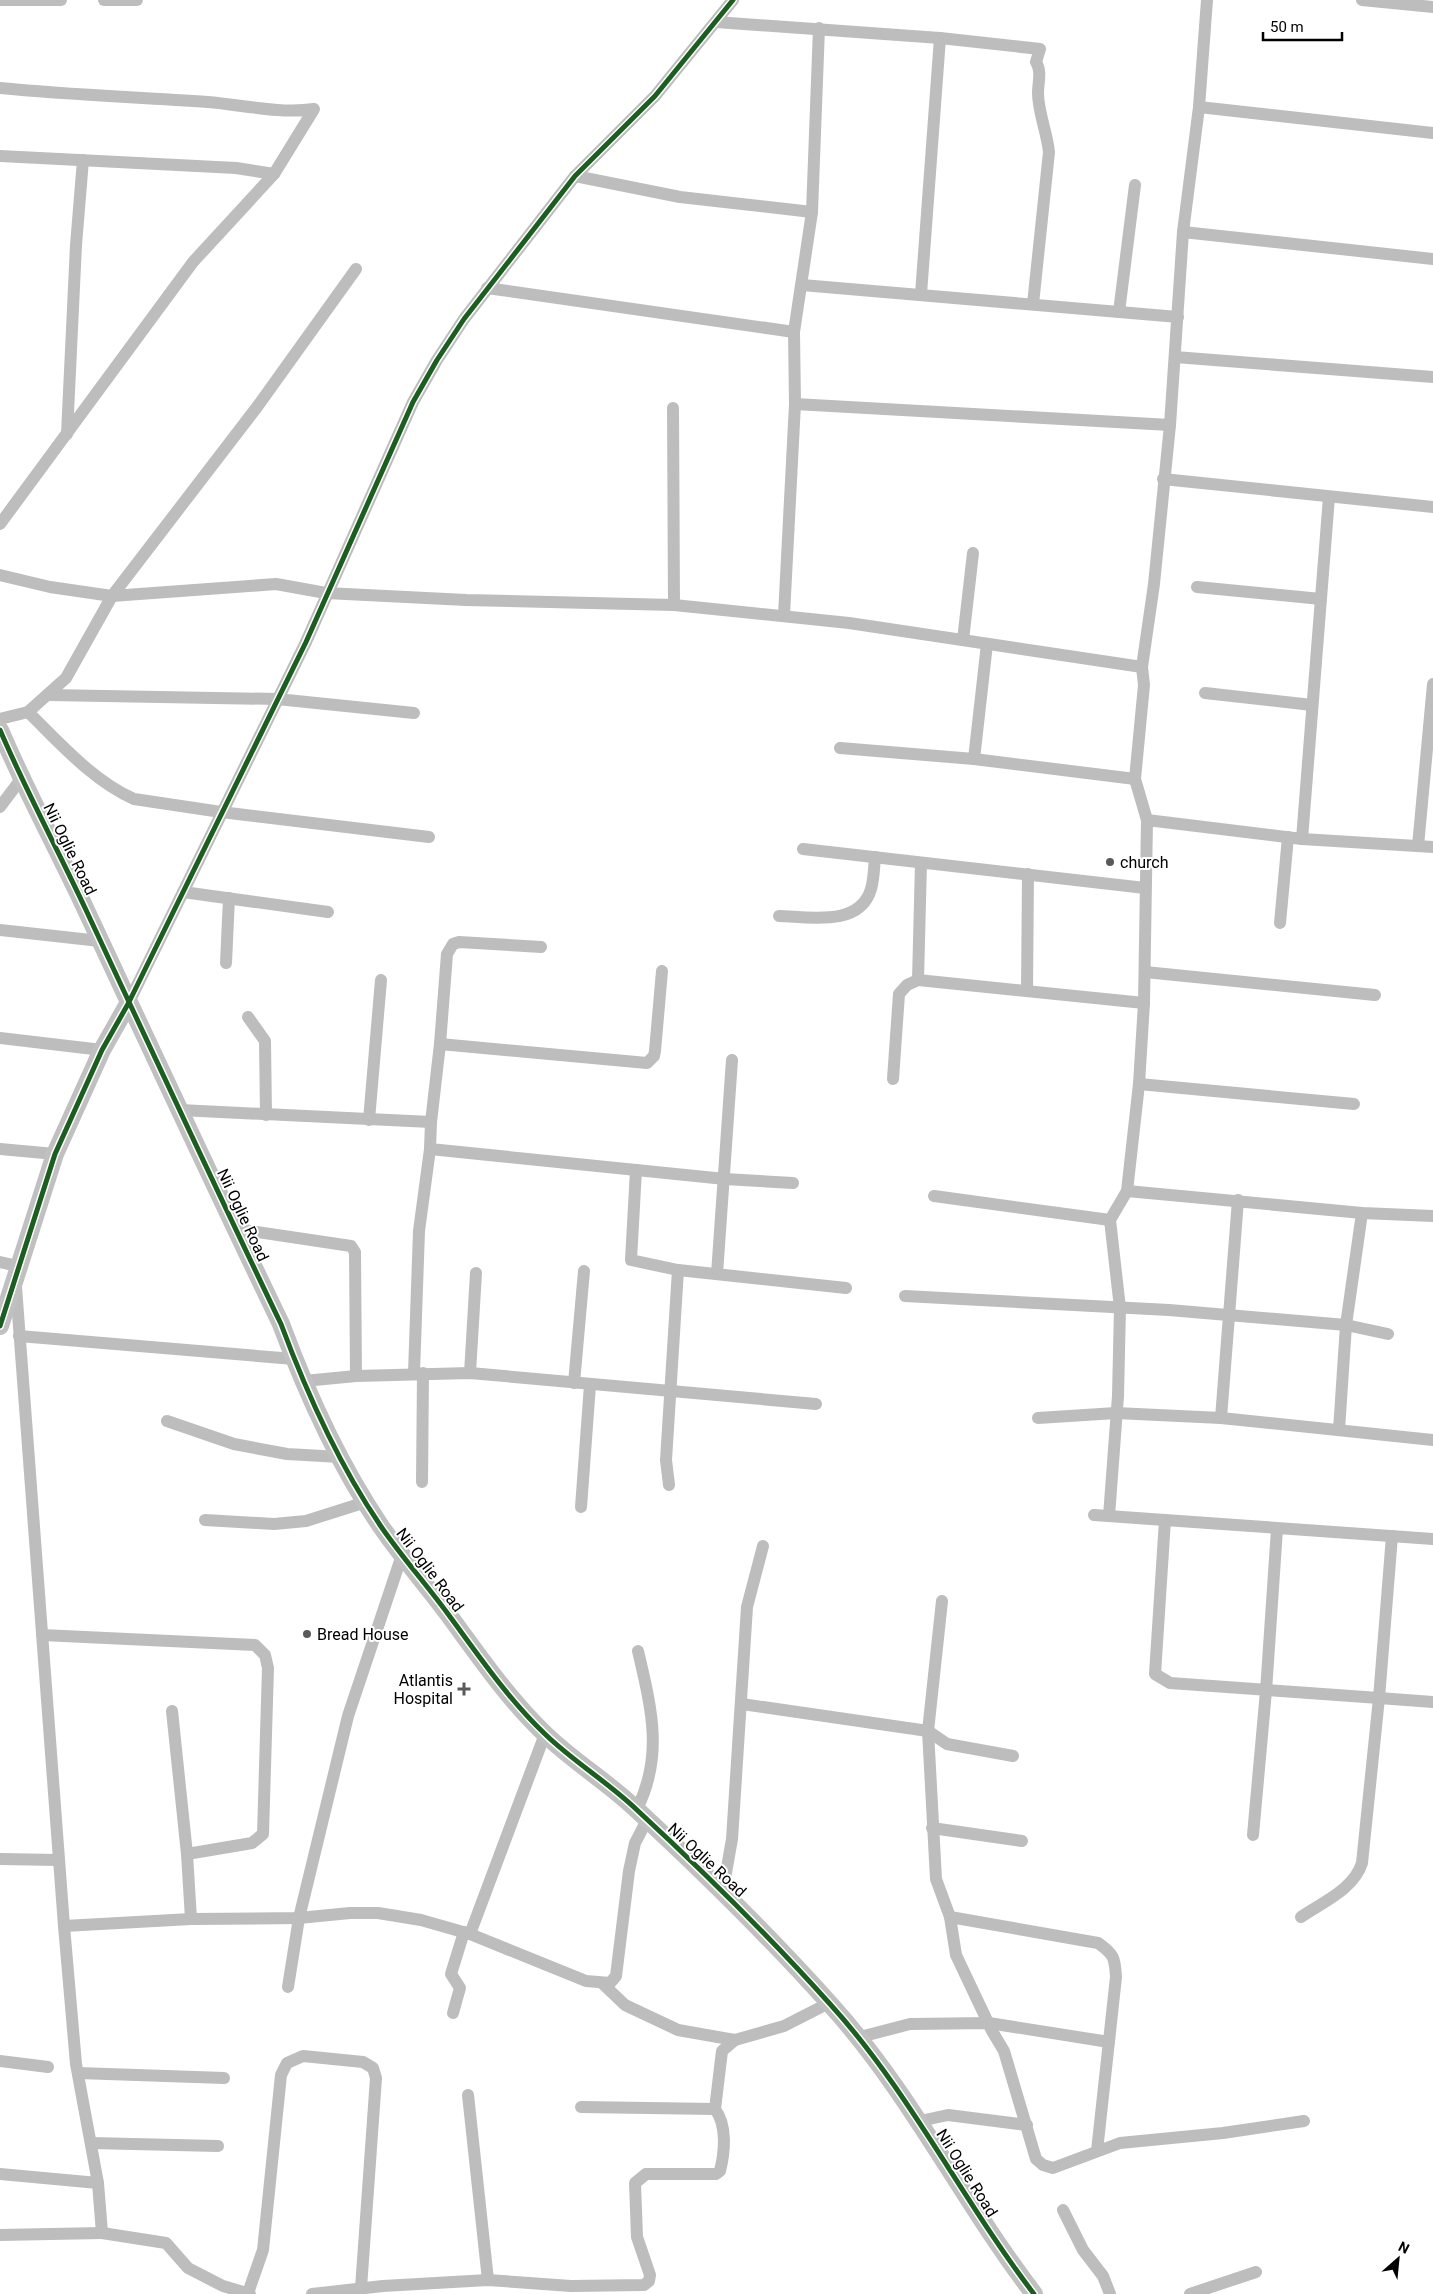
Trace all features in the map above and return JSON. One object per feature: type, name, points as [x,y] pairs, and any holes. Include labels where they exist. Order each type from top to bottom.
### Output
[{"type":"street","points":[[0,0],[61,0]]},
{"type":"street","points":[[104,0],[137,0]]},
{"type":"street","points":[[0,1326],[54,1154],[102,1050],[128,1004],[306,642],[326,593],[413,402],[448,344],[487,288],[575,176],[655,96],[733,0]]},
{"type":"street","points":[[1108,1516],[1116,1413],[1120,1308],[1110,1220],[1127,1191],[1139,1084],[1144,1002],[1146,820],[1135,779],[1144,685],[1142,667],[1154,584],[1163,479],[1170,425],[1183,232],[1199,107],[1207,0]]},
{"type":"street","points":[[1362,0],[1433,6]]},
{"type":"street","points":[[716,22],[940,38],[1040,49],[1036,62],[1040,69],[1039,102],[1047,131],[1049,152],[1033,304]]},
{"type":"street","points":[[784,616],[795,404],[794,332],[812,212],[819,28]]},
{"type":"street","points":[[921,294],[940,38]]},
{"type":"street","points":[[0,88],[68,95],[222,103],[300,111],[314,109],[274,174],[193,262],[0,524]]},
{"type":"street","points":[[1199,107],[1433,133]]},
{"type":"street","points":[[0,156],[236,168],[274,174]]},
{"type":"street","points":[[67,434],[76,245],[83,160]]},
{"type":"street","points":[[575,176],[680,197],[812,212]]},
{"type":"street","points":[[1119,312],[1135,185]]},
{"type":"street","points":[[1183,232],[1433,259]]},
{"type":"street","points":[[0,719],[28,712],[66,678],[112,596],[257,407],[356,269]]},
{"type":"street","points":[[802,285],[1178,317]]},
{"type":"street","points":[[487,288],[794,332]]},
{"type":"street","points":[[1176,357],[1433,377]]},
{"type":"street","points":[[795,404],[1170,425]]},
{"type":"street","points":[[673,408],[674,605]]},
{"type":"street","points":[[1163,479],[1433,506]]},
{"type":"street","points":[[1302,839],[1329,497]]},
{"type":"street","points":[[963,640],[973,553]]},
{"type":"street","points":[[0,575],[50,587],[112,596],[276,584],[326,593],[476,601],[674,605],[784,616],[1142,667]]},
{"type":"street","points":[[1197,586],[1321,599]]},
{"type":"street","points":[[974,759],[987,644]]},
{"type":"street","points":[[1418,846],[1433,684]]},
{"type":"street","points":[[1205,693],[1312,705]]},
{"type":"street","points":[[49,695],[277,699],[414,713]]},
{"type":"street","points":[[28,712],[64,748],[122,793],[150,802],[429,837]]},
{"type":"street","name":"Nii Oglie Road","points":[[0,730],[21,779],[237,1229],[281,1324],[294,1359],[340,1457],[366,1502],[402,1555],[500,1685],[545,1734],[642,1815],[723,1890],[860,2037],[920,2122],[985,2225],[1034,2294]]},
{"type":"street","points":[[840,748],[974,759],[1135,779]]},
{"type":"street","points":[[0,807],[21,779]]},
{"type":"street","points":[[1146,820],[1302,839],[1433,847]]},
{"type":"street","points":[[1280,923],[1288,837]]},
{"type":"street","points":[[803,849],[1145,888]]},
{"type":"street","points":[[778,916],[826,918],[846,915],[859,909],[868,898],[872,887],[875,857]]},
{"type":"street","points":[[918,980],[921,863]]},
{"type":"street","points":[[1027,991],[1028,874]]},
{"type":"street","points":[[183,892],[328,912]]},
{"type":"street","points":[[226,963],[229,898]]},
{"type":"street","points":[[0,930],[100,941]]},
{"type":"street","points":[[422,1482],[418,1373],[419,1231],[430,1149],[448,954],[453,944],[459,942],[542,948]]},
{"type":"street","points":[[440,1044],[647,1063],[654,1056],[655,1051],[662,971]]},
{"type":"street","points":[[1145,972],[1376,995]]},
{"type":"street","points":[[369,1120],[381,980]]},
{"type":"street","points":[[893,1079],[899,994],[907,985],[918,980],[1144,1002]]},
{"type":"street","points":[[248,1017],[265,1041],[266,1115]]},
{"type":"street","points":[[0,1038],[102,1050]]},
{"type":"street","points":[[717,1274],[732,1060]]},
{"type":"street","points":[[1139,1084],[1354,1104]]},
{"type":"street","points":[[180,1110],[431,1122]]},
{"type":"street","points":[[430,1149],[725,1179],[793,1183]]},
{"type":"street","points":[[0,1150],[54,1154]]},
{"type":"street","points":[[636,1170],[630,1260],[678,1270],[846,1288]]},
{"type":"street","points":[[1127,1191],[1362,1213],[1433,1216]]},
{"type":"street","points":[[934,1196],[1110,1220]]},
{"type":"street","points":[[1221,1418],[1238,1200]]},
{"type":"street","points":[[1338,1430],[1346,1325],[1362,1213]]},
{"type":"street","points":[[237,1229],[351,1246],[354,1252],[356,1376]]},
{"type":"street","points":[[0,1262],[16,1272]]},
{"type":"street","points":[[669,1485],[666,1460],[678,1270]]},
{"type":"street","points":[[574,1383],[584,1271]]},
{"type":"street","points":[[16,1272],[19,1336],[64,1926],[78,2073],[98,2183],[102,2234]]},
{"type":"street","points":[[470,1373],[476,1273]]},
{"type":"street","points":[[904,1296],[1120,1308],[1346,1325],[1388,1334]]},
{"type":"street","points":[[19,1336],[294,1359]]},
{"type":"street","points":[[304,1380],[418,1373],[470,1373],[816,1404]]},
{"type":"street","points":[[581,1508],[590,1385]]},
{"type":"street","points":[[1038,1418],[1116,1413],[1221,1418],[1433,1440]]},
{"type":"street","points":[[166,1421],[234,1444],[288,1454],[340,1457]]},
{"type":"street","points":[[205,1520],[274,1524],[306,1521],[366,1502]]},
{"type":"street","points":[[1094,1515],[1433,1539]]},
{"type":"street","points":[[1165,1520],[1154,1674],[1170,1683],[1433,1702]]},
{"type":"street","points":[[1253,1835],[1266,1691],[1277,1529]]},
{"type":"street","points":[[1301,1917],[1351,1884],[1359,1874],[1362,1863],[1379,1698],[1392,1536]]},
{"type":"street","points":[[723,1890],[732,1839],[748,1607],[763,1546]]},
{"type":"street","points":[[288,1988],[299,1918],[348,1716],[402,1555]]},
{"type":"street","points":[[942,1601],[928,1732],[933,1790],[932,1828],[936,1879],[950,1918],[956,1955],[988,2024],[1004,2051],[1036,2158],[1043,2165],[1053,2168],[1120,2143],[1223,2133],[1304,2121]]},
{"type":"street","points":[[42,1635],[256,1645],[265,1655],[268,1668],[264,1834],[252,1843],[187,1854]]},
{"type":"street","points":[[64,1926],[191,1919],[299,1918],[350,1913],[378,1913],[421,1920],[467,1933],[578,1978],[610,1983],[616,1976],[629,1871],[653,1762],[650,1705],[638,1651]]},
{"type":"street","points":[[742,1704],[928,1732],[947,1744],[1013,1756]]},
{"type":"street","points":[[172,1711],[187,1854],[191,1919]]},
{"type":"street","points":[[453,2013],[460,1988],[451,1974],[545,1734]]},
{"type":"street","points":[[932,1828],[1022,1841]]},
{"type":"street","points":[[0,1859],[59,1860]]},
{"type":"street","points":[[950,1918],[1098,1943],[1112,1952],[1116,1977],[1097,2151]]},
{"type":"street","points":[[602,1983],[625,2005],[678,2030],[735,2040],[784,2026],[830,2003]]},
{"type":"street","points":[[860,2037],[910,2024],[988,2024],[1109,2042]]},
{"type":"street","points":[[312,2294],[361,2288],[488,2280],[581,2286],[644,2285],[649,2281],[650,2275],[637,2237],[635,2183],[646,2174],[716,2174],[720,2171],[724,2130],[721,2117],[715,2109],[722,2052],[735,2040]]},
{"type":"street","points":[[0,2236],[102,2234],[166,2243],[188,2268],[223,2286],[249,2294],[263,2250],[280,2075],[287,2062],[303,2056],[363,2062],[373,2068],[376,2078],[361,2288]]},
{"type":"street","points":[[0,2060],[48,2067]]},
{"type":"street","points":[[78,2073],[224,2078]]},
{"type":"street","points":[[468,2095],[488,2280]]},
{"type":"street","points":[[581,2108],[715,2109]]},
{"type":"street","points":[[920,2122],[948,2115],[1027,2125]]},
{"type":"street","points":[[91,2143],[218,2146]]},
{"type":"street","points":[[0,2174],[98,2183]]},
{"type":"street","points":[[1063,2210],[1083,2250],[1103,2276],[1110,2294]]},
{"type":"street","points":[[1190,2294],[1256,2272]]},
{"type":"cycle path","points":[[0,1326],[55,1154],[102,1050],[128,1004],[306,642],[413,402],[437,360],[464,319],[575,176],[655,96],[733,0]]},
{"type":"cycle path","points":[[0,730],[281,1324],[324,1428],[350,1477],[380,1525],[494,1677],[532,1721],[557,1745],[626,1800],[687,1857],[760,1929],[859,2038],[886,2073],[983,2221],[1034,2294]]},
{"type":"place","name":"church","points":[[1110,862]]},
{"type":"place","name":"Bread House","points":[[307,1634]]},
{"type":"place","name":"Atlantis Hospital","points":[[464,1689]]}]
